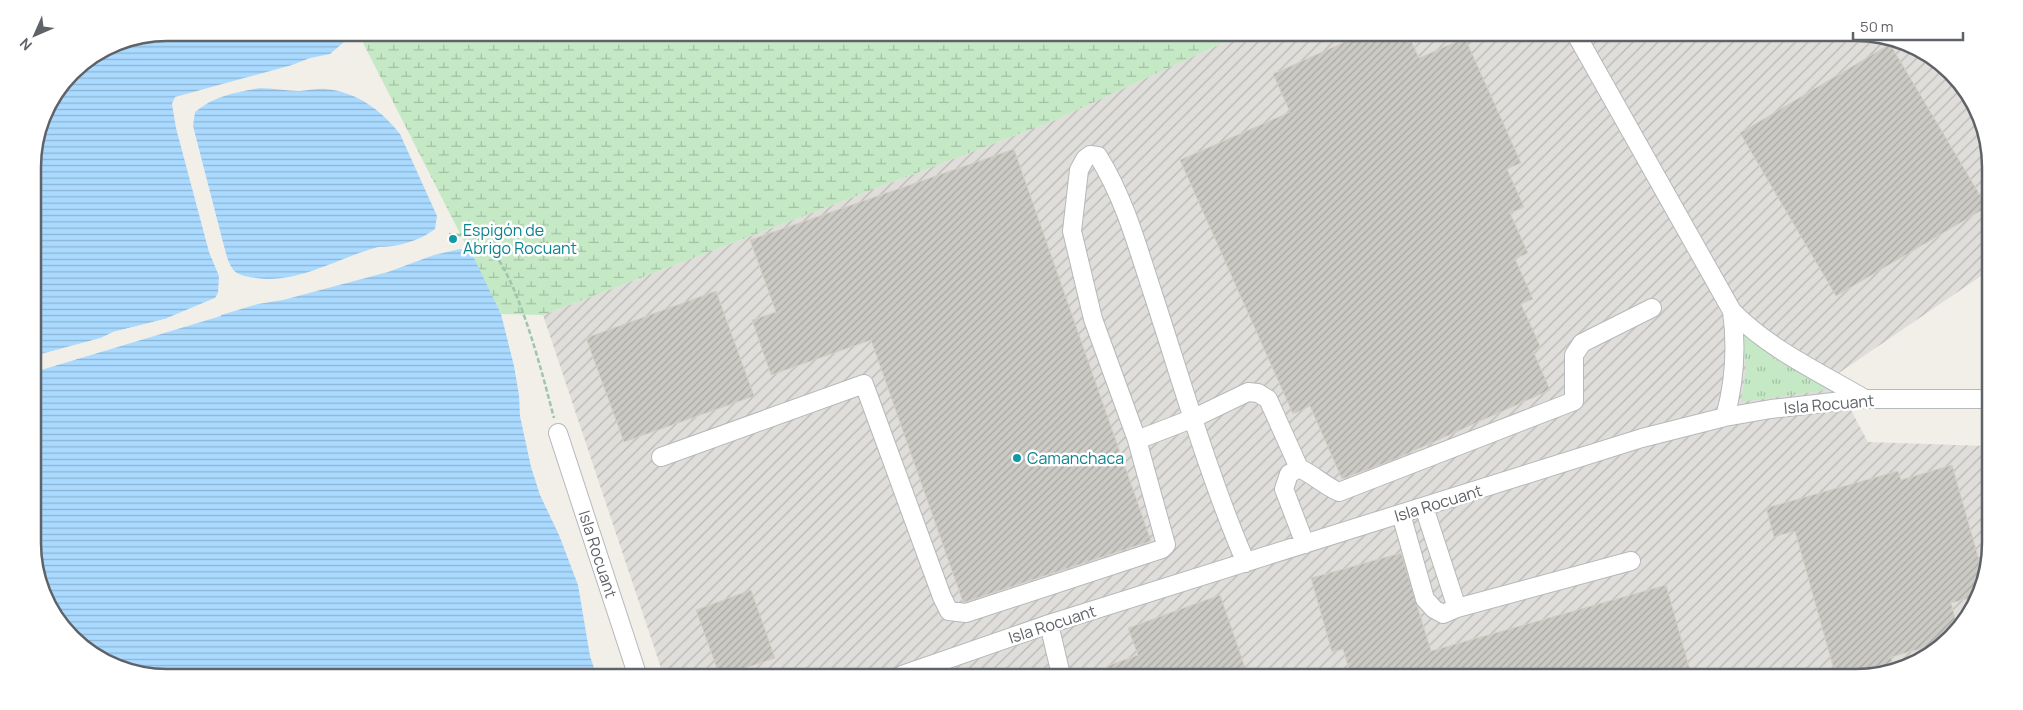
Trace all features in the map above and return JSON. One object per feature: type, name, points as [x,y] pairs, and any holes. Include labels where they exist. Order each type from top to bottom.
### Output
[{"type":"street","points":[[1579,41],[1732,310],[1746,325],[1773,346],[1865,399]]},
{"type":"street","points":[[661,457],[864,384],[942,597],[949,611],[966,613],[1162,549],[1166,544],[1137,440],[1093,319],[1072,231],[1079,170],[1085,159],[1090,155],[1098,156],[1123,205],[1194,418],[1246,563]]},
{"type":"street","points":[[1137,440],[1194,418],[1248,392],[1258,394],[1268,399],[1299,468],[1339,492],[1574,400],[1574,355],[1582,343],[1652,308]]},
{"type":"street","points":[[1725,417],[1736,351],[1732,310]]},
{"type":"street","name":"Isla Rocuant","points":[[921,669],[1049,624],[1642,438],[1725,417],[1771,409],[1865,399],[1982,399]]},
{"type":"street","name":"Isla Rocuant","points":[[558,434],[636,669]]},
{"type":"street","points":[[1299,468],[1289,474],[1284,489],[1305,544]]},
{"type":"street","points":[[1424,507],[1457,608]]},
{"type":"street","points":[[1401,514],[1425,599],[1434,609],[1443,614],[1457,608],[1631,561]]},
{"type":"street","points":[[1049,624],[1059,668]]},
{"type":"path","points":[[449,234],[477,238],[492,250],[511,284],[538,359],[558,434]]},
{"type":"shaded area","points":[[1227,41],[1856,41],[1873,42],[1889,46],[1919,58],[1933,67],[1951,84],[1969,111],[1975,126],[1982,167],[1982,275],[1833,377],[1868,442],[1982,446],[1981,560],[1969,599],[1951,626],[1933,643],[1912,656],[1897,662],[1864,668],[661,669],[543,315],[1053,121]]},
{"type":"green space","points":[[362,41],[1227,41],[1053,121],[543,315],[501,314]]},
{"type":"green space","points":[[1741,331],[1776,360],[1833,389],[1741,402],[1746,370]]},
{"type":"water","points":[[345,41],[330,54],[175,97],[172,104],[176,128],[209,252],[219,276],[218,293],[215,298],[165,319],[113,332],[101,338],[41,354],[42,150],[54,111],[67,90],[84,72],[97,62],[126,48],[150,42]]},
{"type":"water","points":[[260,88],[294,91],[323,89],[337,91],[358,98],[385,117],[400,134],[437,216],[435,229],[422,237],[408,242],[378,247],[303,274],[272,279],[256,278],[241,275],[232,269],[226,253],[193,126],[195,112],[218,98]]},
{"type":"water","points":[[460,249],[471,252],[501,314],[514,366],[519,395],[520,416],[531,467],[540,495],[559,535],[578,585],[590,656],[594,669],[150,668],[111,656],[84,638],[62,613],[54,599],[42,560],[41,370],[258,304],[283,300],[388,272],[434,255]]},
{"type":"pier","points":[[215,298],[216,300],[166,321],[114,335],[102,341],[41,356],[41,354],[101,338],[113,332],[165,319]]},
{"type":"pier","points":[[221,313],[221,316],[41,370],[41,367]]},
{"type":"building","points":[[1347,41],[1411,41],[1419,58],[1458,41],[1466,41],[1521,163],[1507,169],[1524,207],[1510,213],[1528,253],[1515,259],[1533,299],[1521,304],[1541,348],[1533,351],[1550,390],[1393,460],[1342,479],[1310,406],[1293,414],[1180,160],[1290,112],[1273,74]]},
{"type":"building","points":[[1889,46],[1892,47],[1982,199],[1982,210],[1836,296],[1740,133]]},
{"type":"building","name":"Camanchaca","points":[[1014,149],[1151,541],[963,602],[871,340],[771,375],[752,320],[776,312],[750,240]]},
{"type":"building","points":[[716,291],[754,396],[624,442],[586,338]]},
{"type":"building","points":[[1952,465],[1980,564],[1972,591],[1969,598],[1951,603],[1956,620],[1945,632],[1927,647],[1891,657],[1892,663],[1881,666],[1833,668],[1795,531],[1774,537],[1766,508],[1898,471],[1901,480]]},
{"type":"building","points":[[1401,553],[1431,651],[1666,585],[1689,668],[1349,668],[1343,649],[1332,652],[1311,578]]},
{"type":"building","points":[[751,590],[775,658],[744,669],[717,669],[696,610]]},
{"type":"building","points":[[1220,595],[1245,668],[1108,668],[1107,666],[1138,655],[1128,628]]},
{"type":"place","name":"Espigón de Abrigo Rocuant","points":[[453,239]]},
{"type":"place","name":"Camanchaca","points":[[1017,458]]}]
